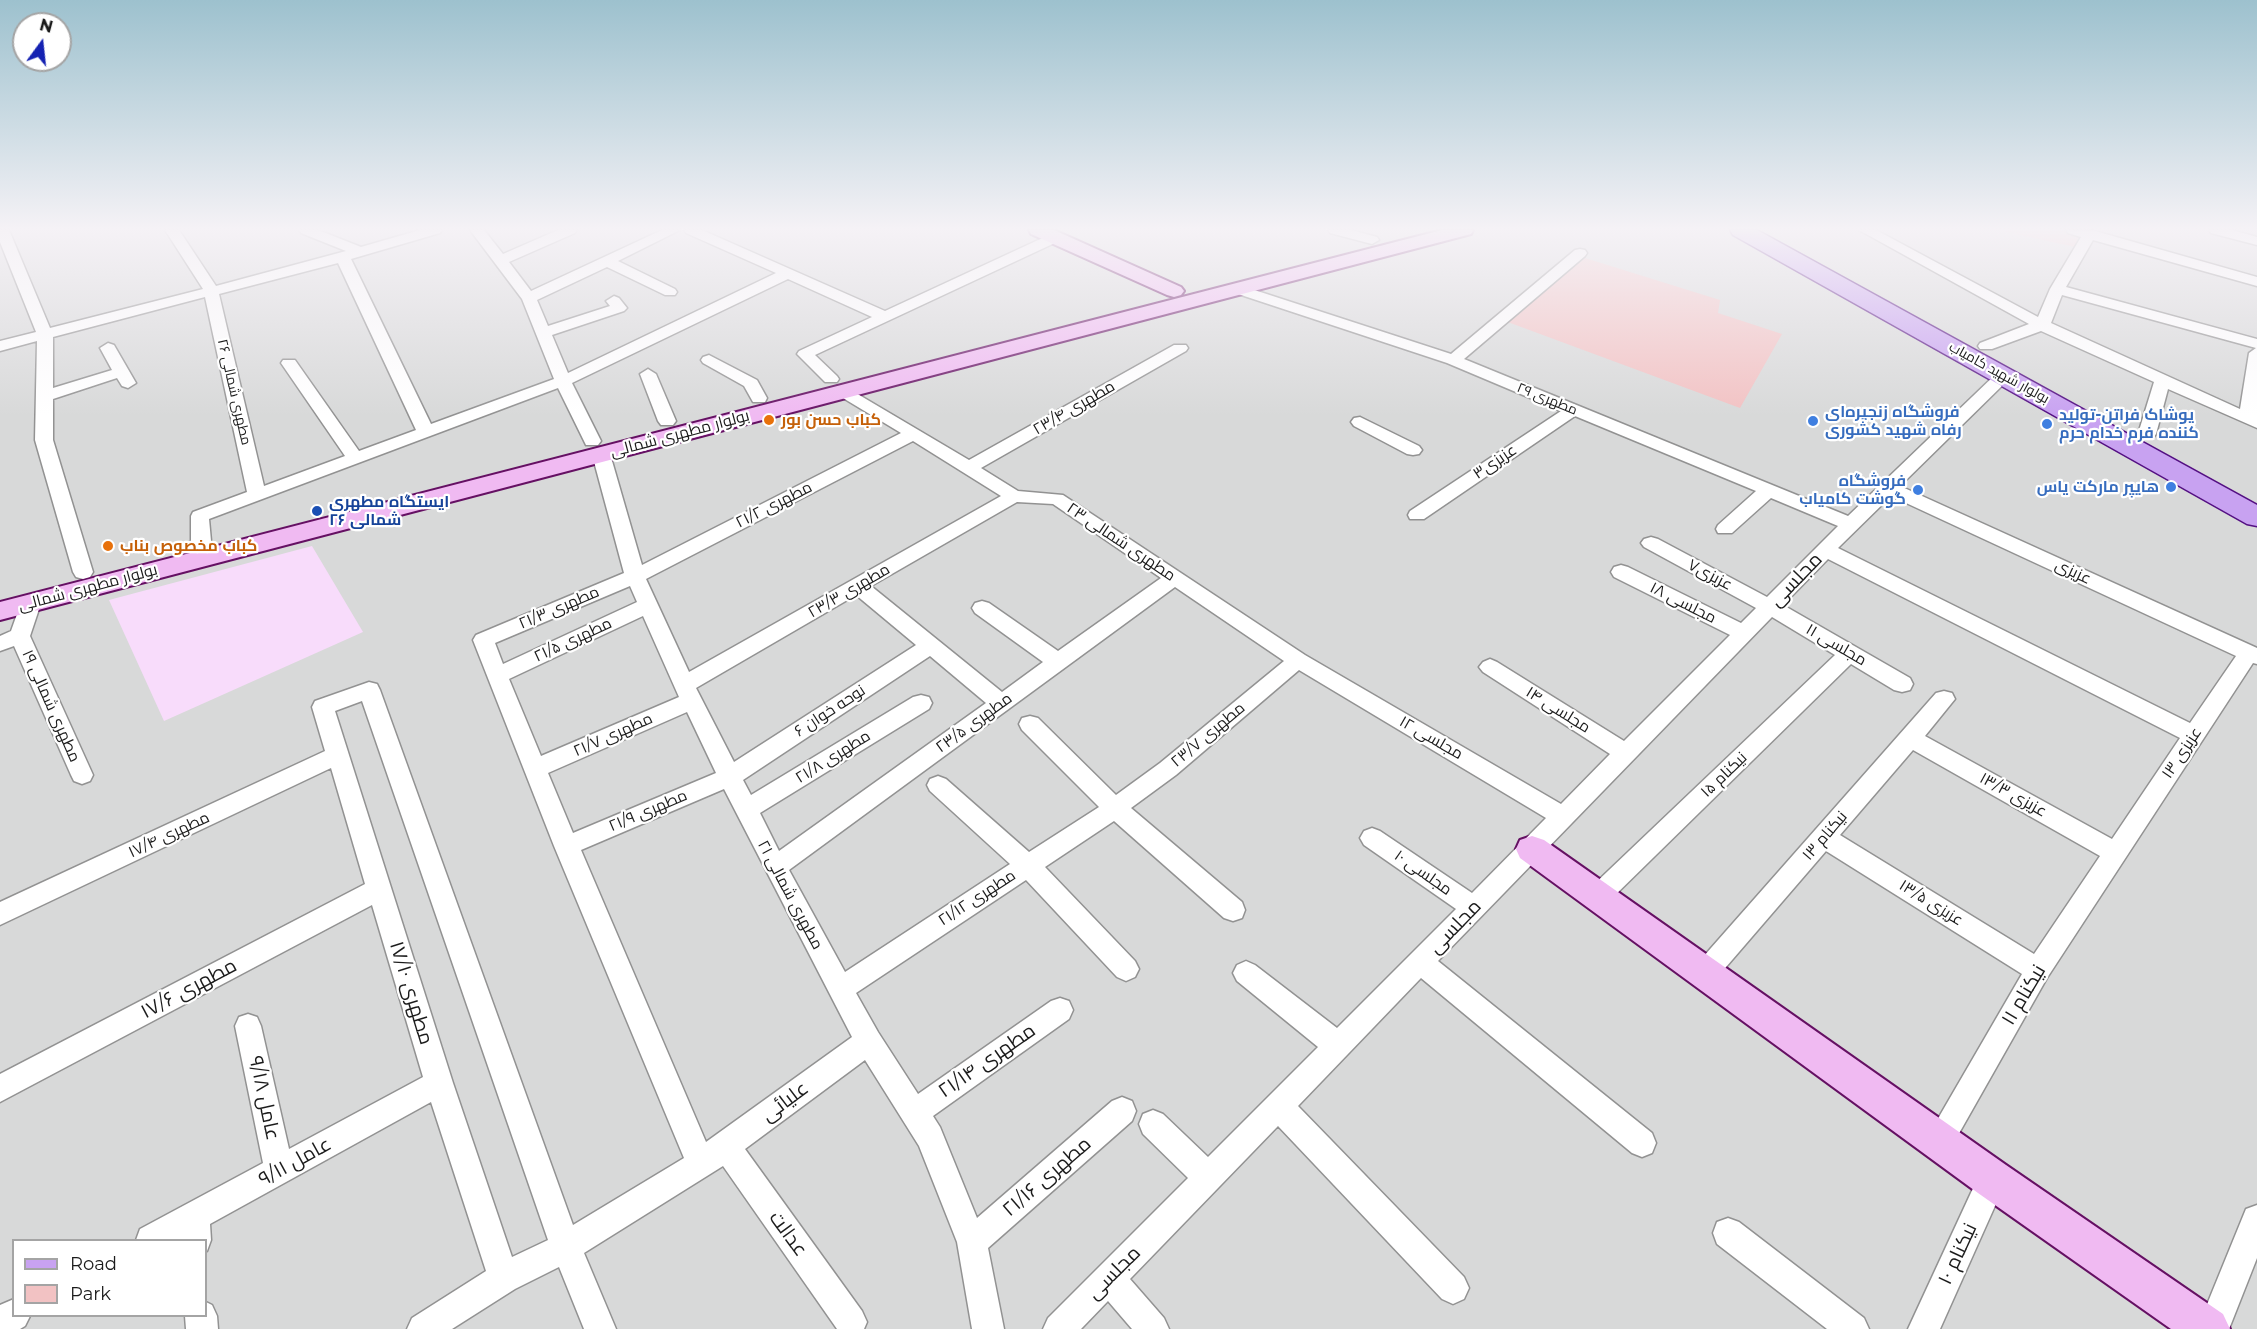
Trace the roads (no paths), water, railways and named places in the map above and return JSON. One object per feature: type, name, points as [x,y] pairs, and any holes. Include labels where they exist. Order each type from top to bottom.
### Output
[{"type":"main road","name":"بولوار مطهری شمالی","points":[[1013,340],[1171,292]]},
{"type":"main road","name":"بولوار مطهری شمالی","points":[[0,611],[597,447],[1013,340],[1224,292]]},
{"type":"main road","name":"بولوار شهید کامیاب","points":[[1866,292],[2003,376],[2257,517]]},
{"type":"main road","name":"بولوار شهید کامیاب","points":[[1871,292],[1986,346],[2257,494]]},
{"type":"main road","name":"بولوار مطهری شمالی","points":[[0,593],[201,541],[597,447],[667,421],[759,398],[838,385]]},
{"type":"main road","points":[[1532,849],[1992,1179],[2208,1329]]},
{"type":"street","points":[[28,292],[45,334],[44,440],[83,572]]},
{"type":"street","points":[[0,346],[207,292]]},
{"type":"street","name":"مطهری شمالی ۲۶","points":[[211,292],[258,494]]},
{"type":"street","points":[[360,292],[426,432]]},
{"type":"street","name":"مطهری شمالی ۲۱","points":[[525,292],[563,381],[597,447],[635,576],[688,693],[775,867],[868,1041],[930,1137],[972,1242],[988,1329]]},
{"type":"street","points":[[529,298],[541,292]]},
{"type":"street","points":[[201,541],[200,516],[563,381],[748,292]]},
{"type":"street","points":[[830,292],[883,316],[929,292]]},
{"type":"street","name":"مطهری ۲۹","points":[[1246,292],[1453,360],[1851,524]]},
{"type":"street","points":[[1453,360],[1534,292]]},
{"type":"street","points":[[1981,292],[2042,325],[2252,421],[2257,353]]},
{"type":"street","points":[[1986,346],[2042,325],[2056,292]]},
{"type":"street","points":[[2064,292],[2257,344]]},
{"type":"street","points":[[543,333],[619,308],[614,301]]},
{"type":"street","name":"مطهری شمالی ۲۳","points":[[883,316],[805,354],[838,385],[913,434],[1014,496],[1057,499],[1298,660]]},
{"type":"street","points":[[45,396],[124,378],[108,348]]},
{"type":"street","name":"مطهری ۲۳/۴","points":[[968,468],[1180,348]]},
{"type":"street","points":[[709,360],[751,383],[759,398]]},
{"type":"street","points":[[289,363],[355,458]]},
{"type":"street","points":[[648,374],[667,421]]},
{"type":"street","name":"مجلسی","points":[[1059,1329],[1851,524],[2003,376]]},
{"type":"street","points":[[2147,434],[2163,379]]},
{"type":"street","name":"عزیزی۳","points":[[1417,515],[1573,410]]},
{"type":"street","points":[[1360,422],[1413,450]]},
{"type":"street","name":"مطهری ۲۱/۲","points":[[635,576],[913,434]]},
{"type":"street","name":"عزیزی","points":[[1889,488],[2253,655]]},
{"type":"street","points":[[1725,529],[1768,490]]},
{"type":"street","name":"مطهری ۲۳/۳","points":[[688,693],[858,586],[1014,496]]},
{"type":"street","name":"عزیزی۷","points":[[1651,543],[1770,607]]},
{"type":"street","points":[[1826,550],[2194,735]]},
{"type":"street","name":"مجلسی ۱۸","points":[[1621,572],[1744,633]]},
{"type":"street","name":"مطهری ۲۱/۳","points":[[497,676],[483,640],[635,576]]},
{"type":"street","name":"مطهری ۲۳/۵","points":[[775,867],[1174,578]]},
{"type":"street","points":[[858,586],[1001,704]]},
{"type":"street","name":"مطهری شمالی ۱۹","points":[[31,603],[20,636],[82,775]]},
{"type":"street","name":"مطهری ۲۱/۵","points":[[497,676],[648,605]]},
{"type":"street","name":"مجلسی ۱۱","points":[[1770,607],[1902,684]]},
{"type":"street","points":[[982,608],[1058,662]]},
{"type":"street","points":[[0,644],[20,636]]},
{"type":"street","name":"نوحه خوان ۶","points":[[729,777],[930,646]]},
{"type":"street","name":"نیکنام ۱۵","points":[[1597,897],[1850,653]]},
{"type":"street","name":"عزیزی ۱۳","points":[[2115,853],[2194,735],[2253,655]]},
{"type":"street","name":"مطهری ۲۳/۷","points":[[1115,808],[1168,769],[1298,660]]},
{"type":"street","name":"مجلسی ۱۲","points":[[1298,660],[1564,817]]},
{"type":"street","name":"مجلسی ۱۴","points":[[1490,667],[1626,753]]},
{"type":"street","points":[[423,1329],[504,1278],[566,1247],[701,1164],[534,770],[497,676]]},
{"type":"street","name":"مطهری ۱۷/۱۰","points":[[504,1278],[439,1083],[323,707],[369,690],[566,1247]]},
{"type":"street","name":"مطهری ۲۱/۷","points":[[534,770],[688,693]]},
{"type":"street","name":"نیکنام ۱۳","points":[[1705,973],[1944,699]]},
{"type":"street","name":"مطهری ۲۱/۸","points":[[746,810],[921,703]]},
{"type":"street","points":[[1030,724],[1115,808],[1233,910]]},
{"type":"street","name":"عزیزی ۱۳/۳","points":[[1910,738],[2115,853]]},
{"type":"street","name":"مطهری ۱۷/۴","points":[[0,914],[338,755]]},
{"type":"street","name":"مطهری ۲۱/۹","points":[[566,846],[729,777]]},
{"type":"street","points":[[938,785],[1027,865],[1126,969]]},
{"type":"street","name":"مطهری ۲۱/۱۲","points":[[840,988],[1115,808]]},
{"type":"street","name":"عزیزی ۱۳/۵","points":[[1824,837],[2038,970]]},
{"type":"street","name":"مجلسی ۱۰","points":[[1372,838],[1474,908]]},
{"type":"street","name":"نیکنام ۱۱","points":[[1939,1141],[2038,970],[2115,853]]},
{"type":"street","name":"مطهری ۱۷/۶","points":[[0,1089],[379,889]]},
{"type":"street","points":[[1420,962],[1642,1143]]},
{"type":"street","points":[[1246,973],[1338,1046]]},
{"type":"street","name":"مطهری ۲۱/۱۴","points":[[914,1113],[1060,1010]]},
{"type":"street","name":"عامل ۹/۱۸","points":[[248,1026],[279,1170]]},
{"type":"street","name":"علیائی","points":[[701,1164],[868,1041]]},
{"type":"street","name":"عامل ۹/۱۱","points":[[155,1239],[195,1229],[279,1170],[439,1083]]},
{"type":"street","points":[[1279,1106],[1453,1288]]},
{"type":"street","name":"مطهری ۲۱/۱۶","points":[[972,1242],[1122,1111]]},
{"type":"street","points":[[1153,1124],[1208,1177]]},
{"type":"street","name":"عدالت","points":[[726,1146],[851,1322]]},
{"type":"street","name":"نیکنام ۱۰","points":[[1924,1329],[1992,1179]]},
{"type":"street","points":[[2213,1329],[2257,1221]]},
{"type":"street","points":[[1728,1233],[1854,1329]]},
{"type":"street","points":[[566,1247],[600,1329]]},
{"type":"street","points":[[1109,1279],[1154,1329]]},
{"type":"place","name":"كباب حسن بور","points":[[769,420]]},
{"type":"place","name":"فروشگاه زنجیره‌ای رفاه شهید کشوری","points":[[1813,421]]},
{"type":"place","name":"پوشاک فراتن-تولید کننده فرم خدام حرم","points":[[2047,424]]},
{"type":"place","name":"هایپر مارکت یاس","points":[[2171,487]]},
{"type":"place","name":"فروشگاه گوشت کامیاب","points":[[1918,490]]},
{"type":"place","name":"ایستگاه مطهری شمالی ۲۶","points":[[317,511]]},
{"type":"place","name":"كباب مخصوص بناب","points":[[108,546]]}]
